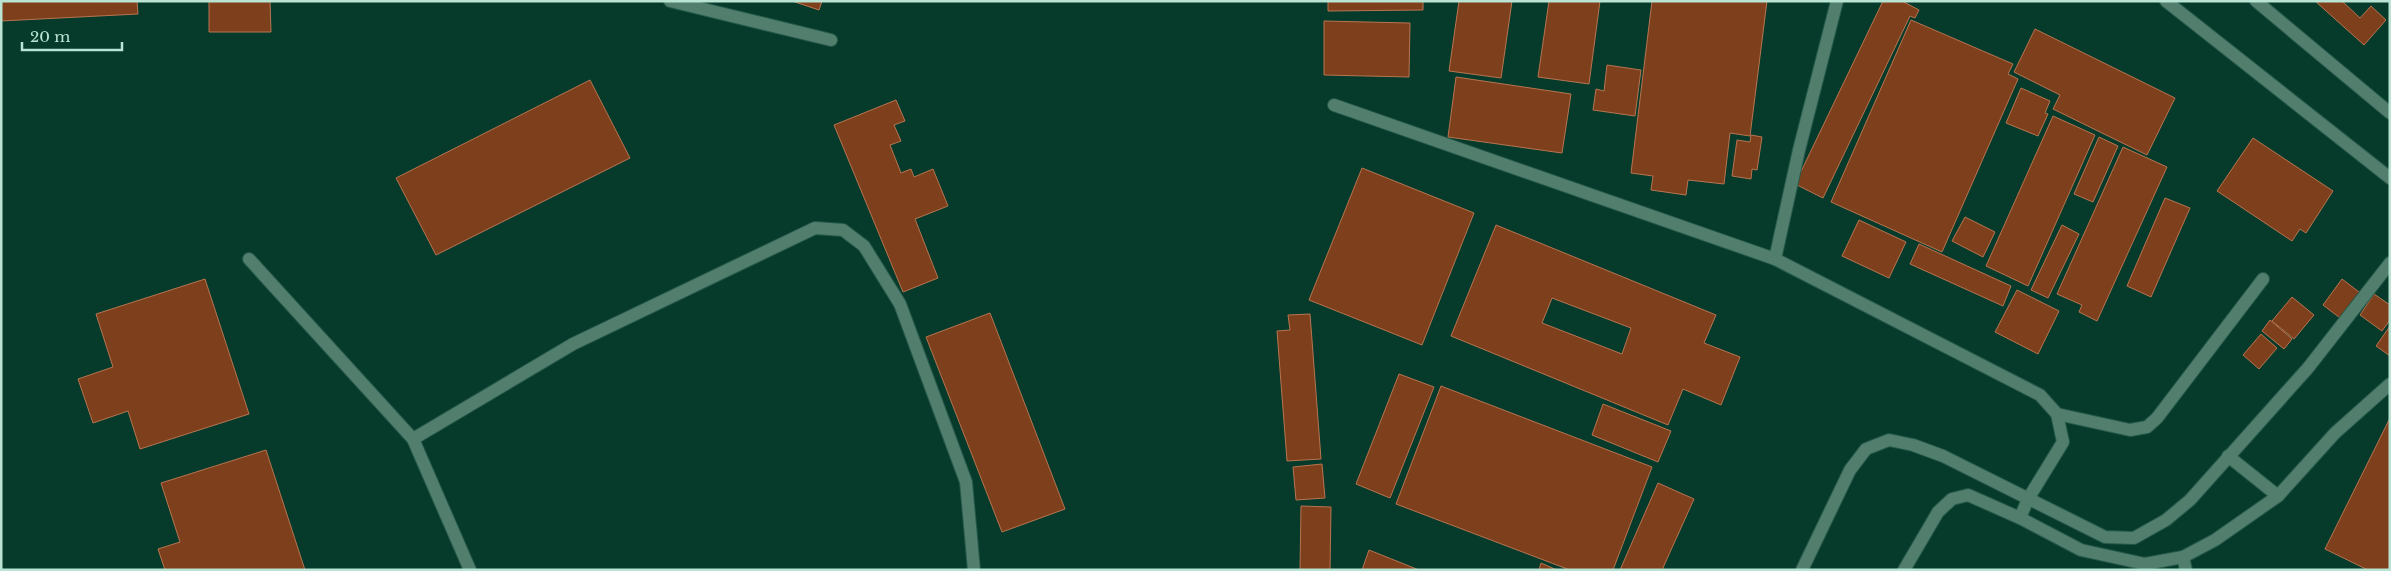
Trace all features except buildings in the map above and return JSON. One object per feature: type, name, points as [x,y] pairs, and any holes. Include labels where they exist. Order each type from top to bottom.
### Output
[{"type":"street","points":[[670,1],[831,40]]},
{"type":"street","points":[[1775,259],[1799,150],[1837,1]]},
{"type":"street","points":[[2166,1],[2390,178]]},
{"type":"street","points":[[2256,1],[2390,113]]},
{"type":"street","points":[[1334,105],[1775,259],[2040,395],[2057,414],[2063,442],[2028,498],[2020,518]]},
{"type":"street","points":[[414,439],[582,340],[815,228],[843,230],[864,246],[900,304],[966,482],[974,570]]},
{"type":"street","points":[[249,259],[414,439],[470,570]]},
{"type":"street","points":[[1802,570],[1850,470],[1866,449],[1889,440],[1913,445],[1943,456],[2105,538],[2134,538],[2166,520],[2184,505],[2308,368],[2390,263]]},
{"type":"street","points":[[2057,414],[2130,430],[2147,426],[2157,418],[2263,279]]},
{"type":"street","points":[[1904,570],[1926,529],[1938,512],[1952,499],[1968,495],[2020,518],[2081,550],[2144,564],[2183,557],[2215,540],[2278,496],[2335,433],[2390,384]]},
{"type":"street","points":[[2228,456],[2278,496]]},
{"type":"street","points":[[2183,557],[2186,570]]}]
